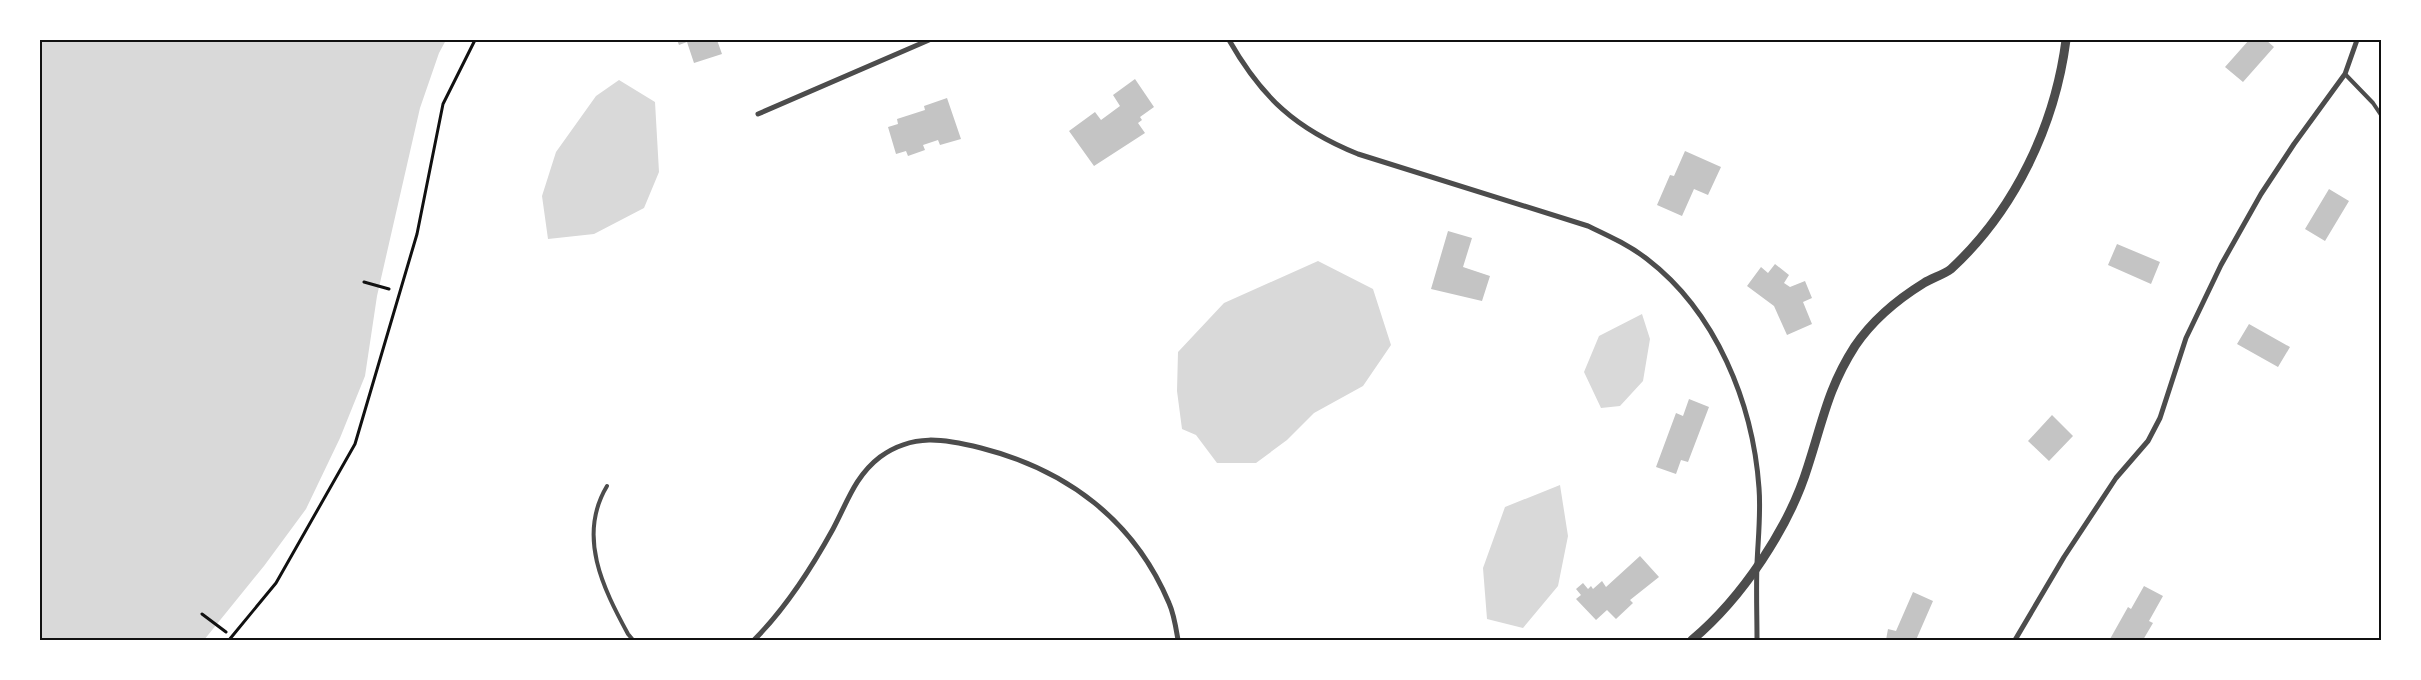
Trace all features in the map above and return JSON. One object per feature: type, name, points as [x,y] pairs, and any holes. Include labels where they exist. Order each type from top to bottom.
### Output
[{"type":"street","points":[[758,114],[929,40]]},
{"type":"street","points":[[1229,40],[1245,69],[1263,92],[1284,112],[1329,142],[1358,154],[1588,226],[1620,241],[1647,259],[1673,282],[1694,305],[1710,329],[1734,380],[1747,417],[1759,487],[1760,526],[1757,564],[1757,640]]},
{"type":"street","points":[[1692,640],[1732,599],[1776,536],[1794,502],[1808,467],[1827,399],[1840,371],[1856,344],[1876,320],[1903,297],[1949,270],[1992,222],[2023,175],[2040,138],[2054,100],[2066,40]]},
{"type":"street","points":[[2015,640],[2064,557],[2116,478],[2148,441],[2160,418],[2186,338],[2221,265],[2261,194],[2294,144],[2345,74],[2357,40]]},
{"type":"street","points":[[754,640],[786,602],[812,566],[834,527],[853,487],[866,470],[880,457],[897,447],[917,441],[937,439],[956,441],[1013,457],[1050,473],[1096,503],[1119,525],[1154,572],[1170,605],[1178,640]]},
{"type":"lane","points":[[2345,74],[2373,103],[2381,115]]},
{"type":"lane","points":[[607,486],[602,495],[592,537],[596,561],[612,601],[633,640]]},
{"type":"path","points":[[229,640],[276,582],[355,444],[417,234],[443,104],[475,40]]},
{"type":"path","points":[[364,282],[389,289]]},
{"type":"path","points":[[202,614],[226,632]]},
{"type":"shaded area","points":[[40,40],[446,40],[439,53],[420,108],[377,296],[365,376],[340,438],[306,509],[264,566],[204,640],[40,640]]},
{"type":"shaded area","points":[[619,80],[655,102],[659,172],[644,208],[594,234],[548,239],[542,196],[556,152],[596,96]]},
{"type":"shaded area","points":[[1318,261],[1373,289],[1391,345],[1363,386],[1314,413],[1287,440],[1256,463],[1217,463],[1196,435],[1182,429],[1177,391],[1178,352],[1224,303]]},
{"type":"shaded area","points":[[1642,314],[1650,339],[1643,381],[1620,406],[1601,408],[1584,372],[1599,336]]},
{"type":"shaded area","points":[[1560,485],[1568,536],[1558,586],[1523,628],[1487,619],[1483,568],[1505,507]]},
{"type":"building","points":[[677,40],[717,40],[722,54],[694,63],[687,42],[679,45]]},
{"type":"building","points":[[2249,40],[2266,40],[2274,47],[2243,82],[2225,67]]},
{"type":"building","points":[[1135,79],[1154,107],[1140,117],[1142,120],[1138,123],[1145,133],[1094,166],[1069,131],[1095,112],[1101,120],[1120,106],[1113,95]]},
{"type":"building","points":[[947,98],[961,139],[940,145],[938,140],[923,145],[925,150],[908,156],[906,151],[896,154],[888,127],[898,124],[897,119],[925,110],[924,106]]},
{"type":"building","points":[[1685,151],[1721,167],[1708,195],[1694,189],[1682,216],[1657,205],[1670,175],[1674,176]]},
{"type":"building","points":[[2329,189],[2349,201],[2325,241],[2305,229]]},
{"type":"building","points":[[1448,231],[1472,238],[1463,267],[1490,276],[1482,301],[1431,289]]},
{"type":"building","points":[[2117,244],[2160,262],[2151,284],[2108,265]]},
{"type":"building","points":[[1775,264],[1789,275],[1784,283],[1790,287],[1805,281],[1812,298],[1803,302],[1812,324],[1787,335],[1774,306],[1747,286],[1761,267],[1768,273]]},
{"type":"building","points":[[2249,324],[2290,347],[2278,367],[2237,344]]},
{"type":"building","points":[[1689,399],[1709,407],[1688,462],[1681,460],[1676,474],[1656,467],[1676,413],[1683,416]]},
{"type":"building","points":[[2052,415],[2073,436],[2049,461],[2028,441]]},
{"type":"building","points":[[1640,556],[1659,577],[1630,600],[1633,603],[1616,619],[1607,610],[1596,620],[1576,599],[1581,595],[1576,589],[1583,583],[1588,589],[1591,586],[1593,589],[1602,581],[1606,587]]},
{"type":"building","points":[[2144,586],[2163,596],[2149,621],[2153,623],[2143,640],[2110,639],[2128,607],[2131,609]]},
{"type":"building","points":[[1913,592],[1933,601],[1916,640],[1886,640],[1888,629],[1896,631]]}]
